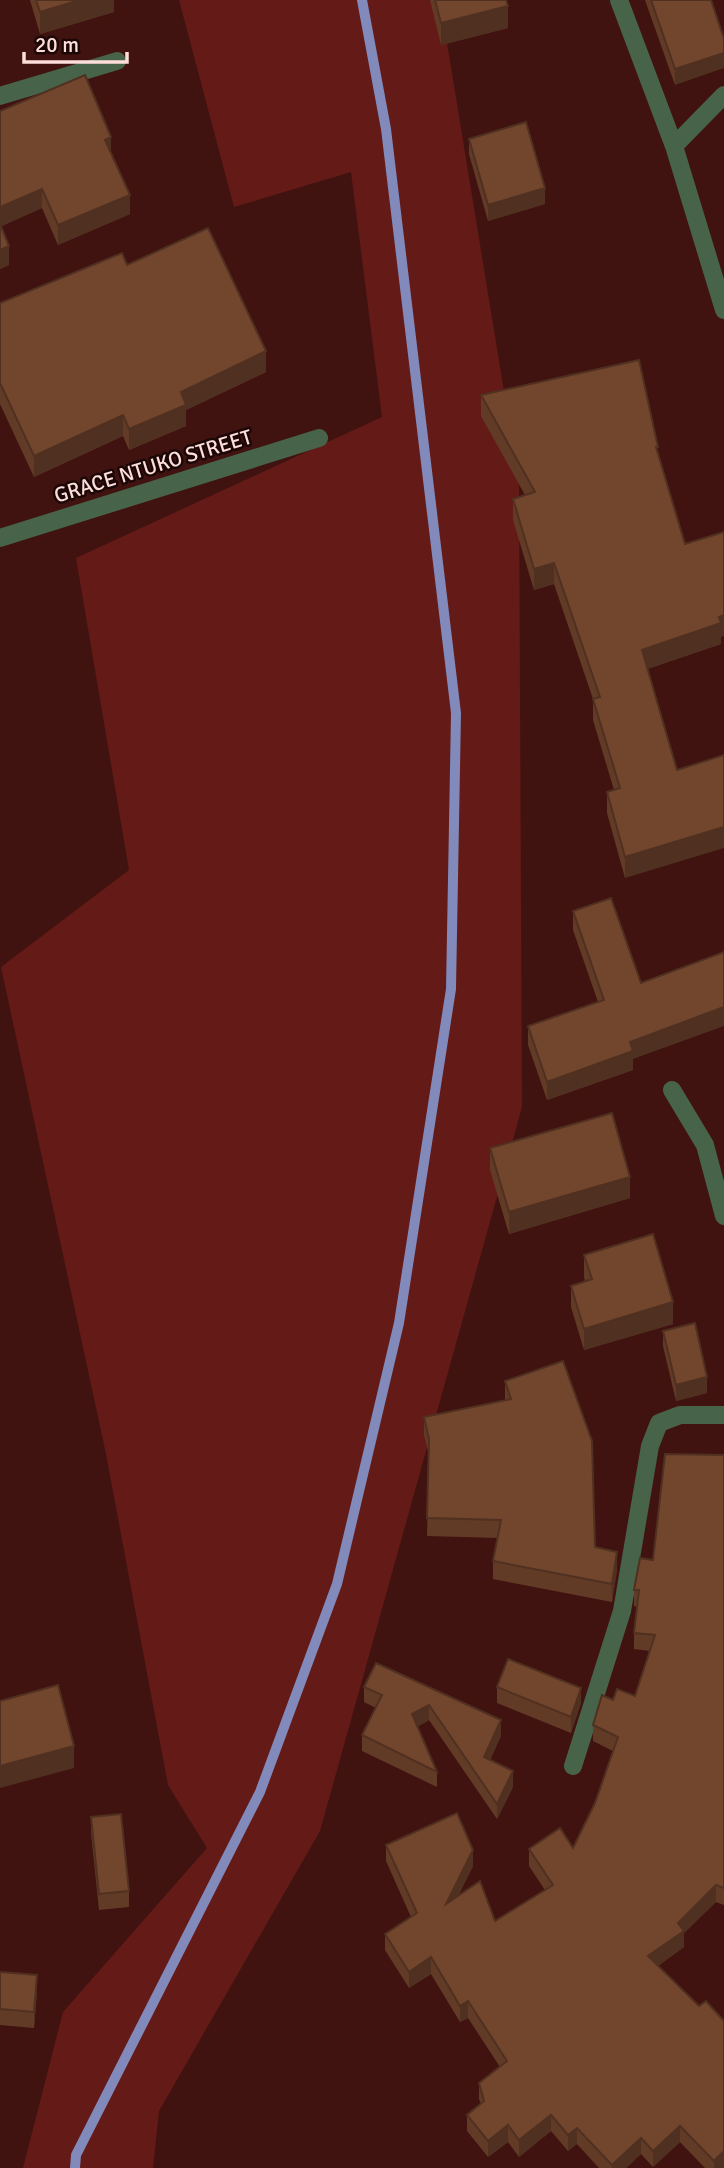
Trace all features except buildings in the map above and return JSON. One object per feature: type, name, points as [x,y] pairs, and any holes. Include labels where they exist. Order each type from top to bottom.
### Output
[{"type":"street","points":[[619,0],[674,146],[724,310]]},
{"type":"street","points":[[0,96],[117,61]]},
{"type":"street","points":[[674,146],[724,95]]},
{"type":"street","name":"GRACE NTUKO STREET","points":[[0,538],[319,438]]},
{"type":"street","points":[[672,1090],[705,1145],[724,1216]]},
{"type":"street","points":[[573,1766],[622,1611],[650,1446],[659,1423],[680,1415],[724,1415]]},
{"type":"shaded area","points":[[179,0],[440,0],[519,483],[522,1107],[320,1831],[159,2111],[153,2168],[23,2168],[63,2012],[207,1848],[168,1785],[106,1454],[1,967],[129,870],[76,558],[382,417],[351,172],[234,207]]},
{"type":"waterway","points":[[75,2168],[76,2155],[260,1792],[337,1584],[399,1323],[451,989],[456,713],[386,129],[362,0]]}]
